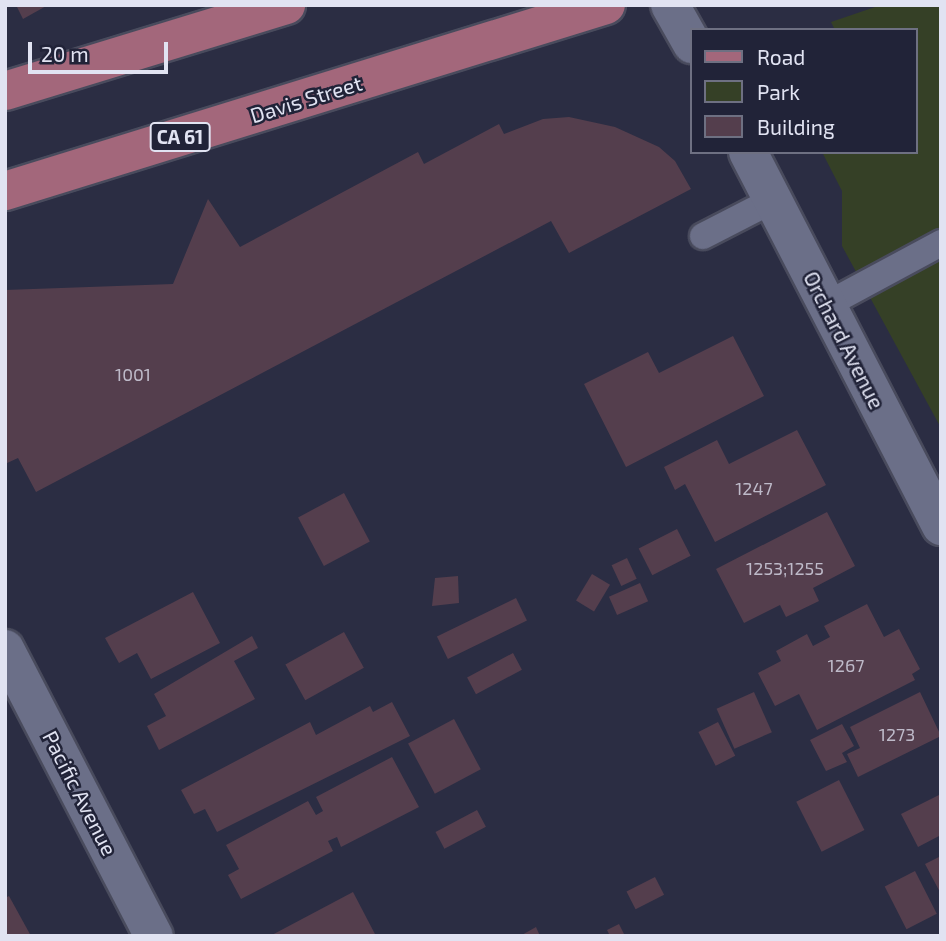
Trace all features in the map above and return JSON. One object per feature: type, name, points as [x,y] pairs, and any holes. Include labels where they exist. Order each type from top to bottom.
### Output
[{"type":"main road","points":[[5,91],[286,5]]},
{"type":"main road","name":"Davis Street","points":[[5,191],[606,5]]},
{"type":"street","points":[[670,5],[690,40]]},
{"type":"street","name":"Orchard Avenue","points":[[749,154],[941,526]]},
{"type":"street","name":"Pacific Avenue","points":[[5,649],[154,936]]},
{"type":"lane","points":[[703,236],[773,200]]},
{"type":"lane","points":[[826,305],[941,243]]},
{"type":"green space","points":[[881,5],[941,5],[941,428],[842,246],[842,191],[823,154],[918,154],[918,28],[834,28],[831,22]]},
{"type":"building","points":[[16,5],[48,5],[23,19]]},
{"type":"building","points":[[569,117],[615,127],[659,147],[675,161],[691,189],[569,253],[551,221],[36,492],[18,458],[5,464],[5,290],[173,284],[208,199],[240,247],[418,152],[424,164],[499,124],[504,134],[543,119]]},
{"type":"building","points":[[733,336],[764,396],[626,467],[584,384],[648,352],[659,373]]},
{"type":"building","points":[[797,430],[826,485],[715,542],[685,484],[675,490],[664,467],[717,440],[729,464]]},
{"type":"building","points":[[344,493],[370,542],[324,566],[298,517]]},
{"type":"building","points":[[827,512],[855,566],[813,588],[819,601],[786,617],[780,605],[744,623],[716,569]]},
{"type":"building","points":[[677,529],[691,556],[652,575],[639,549]]},
{"type":"building","points":[[627,558],[637,579],[621,586],[612,565]]},
{"type":"building","points":[[592,574],[610,585],[594,611],[576,601]]},
{"type":"building","points":[[458,576],[459,603],[432,606],[435,578]]},
{"type":"building","points":[[640,583],[648,601],[617,615],[609,597]]},
{"type":"building","points":[[193,592],[220,643],[151,679],[137,653],[119,663],[105,638]]},
{"type":"building","points":[[516,598],[527,620],[448,659],[437,637]]},
{"type":"building","points":[[867,604],[884,637],[899,629],[920,669],[912,674],[915,680],[817,730],[799,694],[775,706],[758,673],[781,661],[776,651],[807,634],[813,646],[830,637],[824,626]]},
{"type":"building","points":[[344,632],[364,668],[305,700],[285,664]]},
{"type":"building","points":[[252,636],[258,648],[234,661],[255,699],[159,750],[147,726],[166,716],[154,694]]},
{"type":"building","points":[[513,653],[522,670],[476,694],[467,677]]},
{"type":"building","points":[[754,692],[772,732],[734,749],[717,709]]},
{"type":"building","points":[[920,692],[941,736],[858,777],[847,754],[860,748],[850,727]]},
{"type":"building","points":[[392,702],[410,736],[217,832],[205,809],[194,814],[181,790],[310,722],[316,735],[370,706],[373,712]]},
{"type":"building","points":[[454,719],[481,769],[435,794],[408,743]]},
{"type":"building","points":[[718,722],[735,756],[716,766],[698,732]]},
{"type":"building","points":[[842,724],[854,746],[842,753],[847,762],[826,771],[810,740]]},
{"type":"building","points":[[392,757],[419,807],[341,847],[337,837],[328,841],[333,851],[241,899],[228,875],[239,869],[226,845],[308,801],[316,815],[323,811],[316,797]]},
{"type":"building","points":[[839,780],[864,830],[822,852],[796,802]]},
{"type":"building","points":[[941,794],[941,835],[918,847],[901,814]]},
{"type":"building","points":[[477,810],[486,827],[444,849],[436,832]]},
{"type":"building","points":[[941,856],[941,894],[925,864]]},
{"type":"building","points":[[915,871],[937,914],[906,929],[885,886]]},
{"type":"building","points":[[655,877],[664,895],[636,909],[626,892]]},
{"type":"building","points":[[353,892],[376,936],[270,936]]},
{"type":"building","points":[[9,896],[31,936],[5,936],[5,898]]},
{"type":"building","points":[[619,924],[625,936],[610,936],[607,930]]},
{"type":"building","points":[[536,927],[540,936],[520,936]]}]
